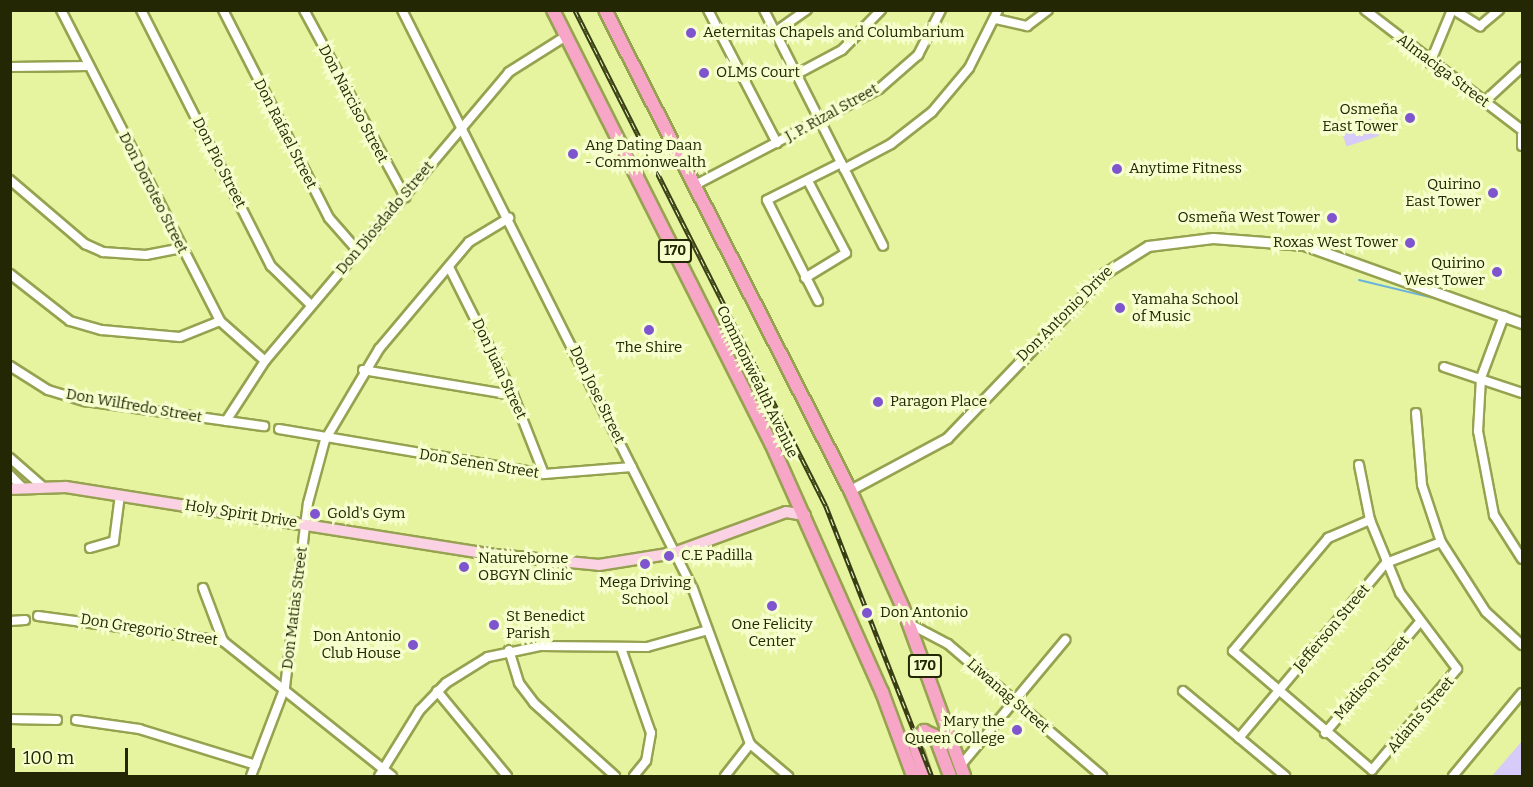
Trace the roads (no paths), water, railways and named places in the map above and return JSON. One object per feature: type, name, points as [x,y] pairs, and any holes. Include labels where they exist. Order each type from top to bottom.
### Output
[{"type":"main road","name":"Commonwealth Avenue","points":[[552,10],[796,495],[913,777]]},
{"type":"main road","name":"170","points":[[605,10],[850,490],[908,623],[962,771]]},
{"type":"main road","name":"Holy Spirit Drive","points":[[16,488],[41,485],[120,495],[305,525],[567,563],[628,563],[674,553],[786,512],[805,515]]},
{"type":"main road","points":[[786,512],[796,495]]},
{"type":"main road","points":[[925,777],[914,743],[924,731],[934,736],[950,777]]},
{"type":"street","name":"Don Doroteo Street","points":[[61,10],[220,321],[265,361]]},
{"type":"street","name":"Don Pio Street","points":[[141,10],[272,266],[311,305]]},
{"type":"street","name":"Don Rafael Street","points":[[223,10],[329,218],[358,251]]},
{"type":"street","name":"Don Narciso Street","points":[[304,10],[405,197]]},
{"type":"street","name":"Don Jose Street","points":[[402,10],[509,218],[674,553],[708,630],[750,744],[788,777]]},
{"type":"street","points":[[708,10],[777,143]]},
{"type":"street","points":[[764,10],[883,246]]},
{"type":"street","points":[[775,32],[807,10]]},
{"type":"street","points":[[797,74],[842,50],[881,10]]},
{"type":"street","name":"J. P. Rizal Street","points":[[695,185],[879,89],[910,63],[942,10]]},
{"type":"street","points":[[818,301],[767,200],[891,144],[932,112],[969,68],[996,19],[998,10]]},
{"type":"street","points":[[996,19],[1027,26],[1048,10]]},
{"type":"street","name":"Almaciga Street","points":[[1365,10],[1430,63],[1522,130]]},
{"type":"street","points":[[1430,63],[1453,10],[1479,26],[1499,10]]},
{"type":"street","name":"Don Diosdado Street","points":[[226,422],[265,361],[405,197],[462,126],[515,67],[566,36]]},
{"type":"street","points":[[10,67],[89,66]]},
{"type":"street","points":[[1484,102],[1522,67]]},
{"type":"street","points":[[1522,135],[1522,146]]},
{"type":"street","points":[[10,180],[85,244],[103,252],[146,255],[181,248]]},
{"type":"street","points":[[805,278],[845,256],[808,180]]},
{"type":"street","name":"Don Matias Street","points":[[251,777],[285,687],[305,525],[325,440],[363,370],[477,236],[509,218]]},
{"type":"street","name":"Don Antonio Drive","points":[[850,490],[947,438],[1105,273],[1148,246],[1213,238],[1304,245],[1522,323]]},
{"type":"street","name":"Don Juan Street","points":[[449,267],[513,395],[544,474]]},
{"type":"street","points":[[12,278],[70,321],[102,330],[168,338],[220,321]]},
{"type":"street","points":[[1504,316],[1481,378],[1478,431],[1486,488],[1494,515],[1522,559]]},
{"type":"street","name":"Don Wilfredo Street","points":[[10,366],[48,390],[85,401],[264,426]]},
{"type":"street","points":[[1444,367],[1522,393]]},
{"type":"street","points":[[363,370],[513,395]]},
{"type":"street","points":[[1416,413],[1422,485],[1441,542],[1486,612],[1522,645]]},
{"type":"street","points":[[279,429],[325,440]]},
{"type":"street","name":"Don Senen Street","points":[[325,440],[544,474],[632,467]]},
{"type":"street","points":[[10,458],[41,485]]},
{"type":"street","name":"Adams Street","points":[[1325,732],[1372,770],[1457,669],[1419,623],[1386,563],[1370,520],[1359,465]]},
{"type":"street","points":[[10,475],[16,488]]},
{"type":"street","points":[[90,548],[114,541],[120,495]]},
{"type":"street","points":[[1325,732],[1235,657],[1235,647],[1328,538],[1370,520]]},
{"type":"street","name":"Jefferson Street","points":[[1239,738],[1386,563],[1441,542]]},
{"type":"street","points":[[203,588],[223,641]]},
{"type":"street","name":"Don Gregorio Street","points":[[38,616],[223,641],[285,687],[381,773],[392,777]]},
{"type":"street","points":[[10,621],[25,620]]},
{"type":"street","name":"Liwanag Street","points":[[908,623],[948,645],[1014,704],[1102,777]]},
{"type":"street","name":"Madison Street","points":[[1325,732],[1419,623]]},
{"type":"street","points":[[381,773],[437,692],[467,667],[509,650],[557,645],[621,648],[683,641],[708,630]]},
{"type":"street","points":[[962,771],[1065,640]]},
{"type":"street","points":[[621,648],[651,733],[646,761],[634,777]]},
{"type":"street","points":[[509,650],[519,683],[534,703],[615,777]]},
{"type":"street","points":[[1183,691],[1285,777]]},
{"type":"street","points":[[437,692],[507,777]]},
{"type":"street","points":[[1453,777],[1522,693]]},
{"type":"street","points":[[10,719],[57,720]]},
{"type":"street","points":[[76,720],[149,732],[256,765]]},
{"type":"street","points":[[724,777],[750,744]]},
{"type":"waterway","points":[[1359,280],[1450,302]]},
{"type":"railway","points":[[575,10],[826,506],[932,776]]},
{"type":"place","name":"Aeternitas Chapels and Columbarium","points":[[691,33]]},
{"type":"place","name":"OLMS Court","points":[[704,73]]},
{"type":"place","name":"Osmeña East Tower","points":[[1410,118]]},
{"type":"place","name":"Ang Dating Daan - Commonwealth","points":[[573,154]]},
{"type":"place","name":"Anytime Fitness","points":[[1117,169]]},
{"type":"place","name":"Quirino East Tower","points":[[1493,193]]},
{"type":"place","name":"Osmeña West Tower","points":[[1332,218]]},
{"type":"place","name":"Roxas West Tower","points":[[1410,243]]},
{"type":"place","name":"Quirino West Tower","points":[[1497,272]]},
{"type":"place","name":"Yamaha School of Music","points":[[1120,308]]},
{"type":"place","name":"The Shire","points":[[649,330]]},
{"type":"place","name":"Paragon Place","points":[[878,402]]},
{"type":"place","name":"Gold's Gym","points":[[315,514]]},
{"type":"place","name":"C.E Padilla","points":[[669,556]]},
{"type":"place","name":"Mega Driving School","points":[[645,564]]},
{"type":"place","name":"Natureborne OBGYN Clinic","points":[[464,567]]},
{"type":"place","name":"One Felicity Center","points":[[772,606]]},
{"type":"place","name":"Don Antonio","points":[[867,613]]},
{"type":"place","name":"St Benedict Parish","points":[[494,625]]},
{"type":"place","name":"Don Antonio Club House","points":[[413,645]]},
{"type":"place","name":"Mary the Queen College","points":[[1017,730]]}]
